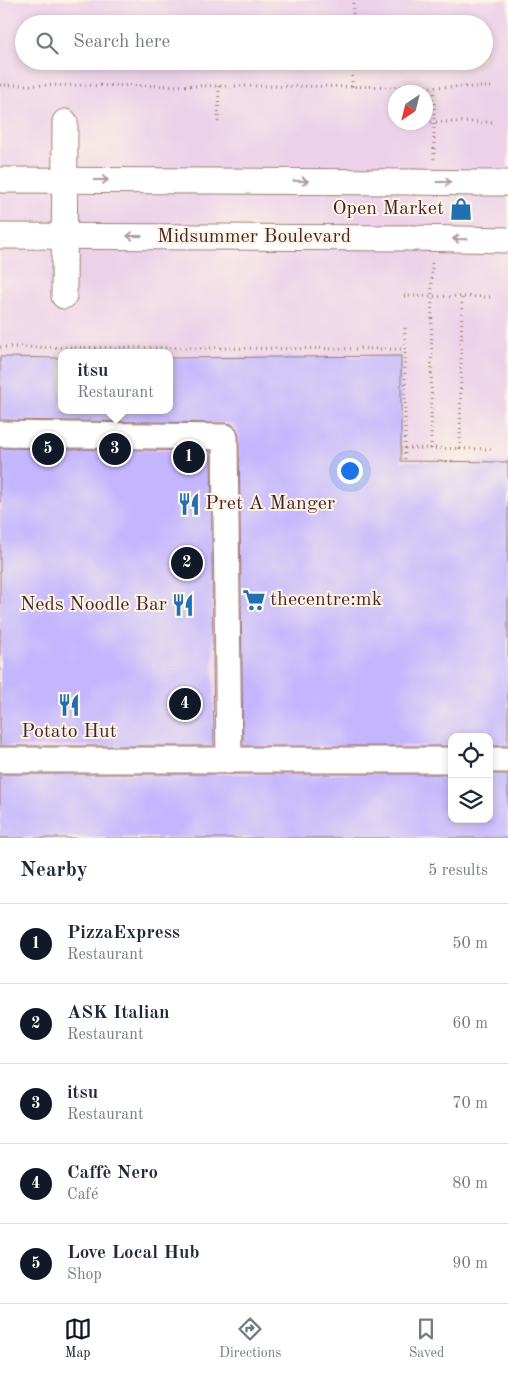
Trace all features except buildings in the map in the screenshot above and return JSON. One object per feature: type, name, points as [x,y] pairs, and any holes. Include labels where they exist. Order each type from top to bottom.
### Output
[{"type":"street","points":[[64,296],[65,122]]},
{"type":"street","points":[[0,180],[508,182]]},
{"type":"street","name":"Midsummer Boulevard","points":[[0,236],[508,240]]},
{"type":"street","points":[[0,434],[225,437],[229,761]]},
{"type":"street","points":[[0,760],[448,760]]},
{"type":"street","points":[[493,760],[508,760]]},
{"type":"path","points":[[353,0],[353,15]]},
{"type":"path","points":[[352,70],[352,87]]},
{"type":"path","points":[[0,85],[492,88]]},
{"type":"path","points":[[218,122],[219,86]]},
{"type":"path","points":[[434,87],[434,162]]},
{"type":"path","points":[[434,122],[492,122]]},
{"type":"path","points":[[432,257],[432,449]]},
{"type":"path","points":[[404,296],[493,297]]},
{"type":"path","points":[[460,449],[462,296]]},
{"type":"path","points":[[405,328],[405,461]]},
{"type":"path","points":[[0,347],[405,349]]},
{"type":"path","points":[[405,448],[493,449]]},
{"type":"shaded area","points":[[0,0],[508,0],[508,838],[0,838]]},
{"type":"place","name":"Open Market","points":[[461,209]]},
{"type":"place","name":"Love Local Hub","points":[[48,449]]},
{"type":"place","name":"itsu","points":[[115,449]]},
{"type":"place","name":"PizzaExpress","points":[[189,457]]},
{"type":"place","name":"Pret A Manger","points":[[189,504]]},
{"type":"place","name":"ASK Italian","points":[[187,563]]},
{"type":"place","name":"thecentre:mk","points":[[254,600]]},
{"type":"place","name":"Neds Noodle Bar","points":[[183,605]]},
{"type":"place","name":"Caffè Nero","points":[[185,704]]},
{"type":"place","name":"Potato Hut","points":[[69,705]]}]
